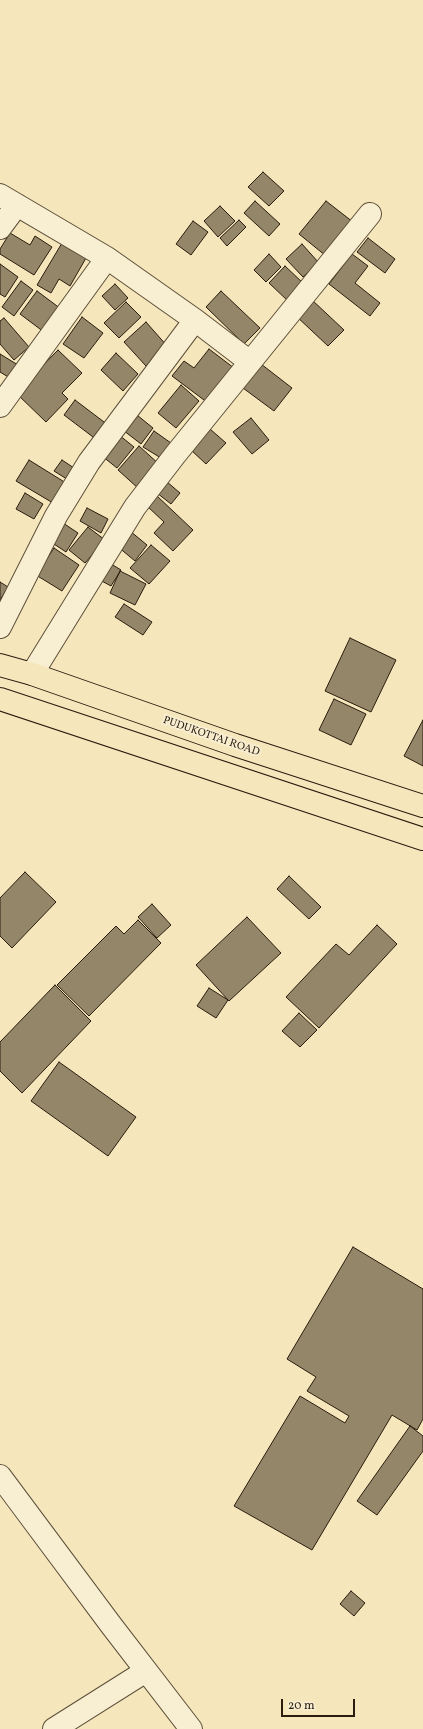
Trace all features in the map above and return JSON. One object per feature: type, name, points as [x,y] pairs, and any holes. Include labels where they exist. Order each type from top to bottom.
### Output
[{"type":"highway","name":"PUDUKOTTAI ROAD","points":[[0,665],[32,674],[235,746],[423,806]]},
{"type":"highway","points":[[0,699],[423,839]]},
{"type":"street","points":[[0,228],[9,200],[107,258],[195,320],[250,362]]},
{"type":"street","points":[[32,674],[135,507],[370,214]]},
{"type":"street","points":[[0,406],[107,258]]},
{"type":"street","points":[[0,627],[56,516],[89,462],[195,320]]},
{"type":"street","points":[[0,1476],[191,1729]]},
{"type":"street","points":[[54,1729],[146,1671]]},
{"type":"building","points":[[263,172],[284,191],[269,206],[248,187]]},
{"type":"building","points":[[255,201],[280,224],[269,236],[244,213]]},
{"type":"building","points":[[326,201],[353,222],[326,256],[299,234]]},
{"type":"building","points":[[220,206],[235,221],[218,237],[204,221]]},
{"type":"building","points":[[239,220],[246,227],[227,246],[220,238]]},
{"type":"building","points":[[193,221],[208,232],[191,255],[176,244]]},
{"type":"building","points":[[10,233],[30,245],[35,236],[52,247],[34,275],[0,254],[0,249]]},
{"type":"building","points":[[368,238],[395,259],[385,273],[357,252]]},
{"type":"building","points":[[62,243],[86,258],[70,286],[59,279],[51,293],[37,285]]},
{"type":"building","points":[[302,244],[319,263],[303,277],[286,259]]},
{"type":"building","points":[[269,254],[281,267],[266,282],[254,270]]},
{"type":"building","points":[[352,254],[368,266],[355,283],[380,303],[370,316],[329,284]]},
{"type":"building","points":[[0,264],[18,277],[5,297],[0,294]]},
{"type":"building","points":[[285,266],[304,284],[288,301],[269,283]]},
{"type":"building","points":[[21,281],[33,290],[14,316],[2,307]]},
{"type":"building","points":[[115,284],[128,298],[115,310],[102,296]]},
{"type":"building","points":[[37,291],[61,309],[44,332],[20,314]]},
{"type":"building","points":[[221,291],[260,328],[244,344],[206,307]]},
{"type":"building","points":[[311,299],[344,330],[328,346],[295,315]]},
{"type":"building","points":[[126,302],[141,317],[119,338],[104,323]]},
{"type":"building","points":[[82,317],[103,333],[84,358],[63,344]]},
{"type":"building","points":[[4,318],[29,347],[14,360],[0,344],[0,321]]},
{"type":"building","points":[[146,322],[168,347],[146,366],[124,342]]},
{"type":"building","points":[[209,349],[234,368],[208,403],[172,376],[184,361],[194,368]]},
{"type":"building","points":[[58,350],[82,373],[62,393],[68,399],[46,422],[16,393]]},
{"type":"building","points":[[116,353],[138,374],[123,391],[101,370]]},
{"type":"building","points":[[0,354],[18,365],[10,378],[0,372]]},
{"type":"building","points":[[261,364],[292,388],[274,411],[243,388]]},
{"type":"building","points":[[181,385],[199,401],[176,428],[158,413]]},
{"type":"building","points":[[75,400],[108,425],[97,440],[64,415]]},
{"type":"building","points":[[132,411],[153,428],[141,444],[119,427]]},
{"type":"building","points":[[251,418],[269,440],[252,454],[233,432]]},
{"type":"building","points":[[210,429],[226,443],[206,464],[191,450]]},
{"type":"building","points":[[154,431],[171,443],[161,458],[143,447]]},
{"type":"building","points":[[119,435],[134,447],[117,468],[102,456]]},
{"type":"building","points":[[139,446],[160,465],[139,489],[118,470]]},
{"type":"building","points":[[29,460],[66,483],[53,503],[16,481]]},
{"type":"building","points":[[62,460],[77,470],[70,481],[54,471]]},
{"type":"building","points":[[166,481],[180,493],[171,504],[157,493]]},
{"type":"building","points":[[25,493],[43,504],[34,519],[16,509]]},
{"type":"building","points":[[156,495],[193,530],[173,551],[154,533],[164,522],[146,505]]},
{"type":"building","points":[[87,508],[108,519],[101,533],[80,521]]},
{"type":"building","points":[[63,523],[78,533],[66,552],[51,542]]},
{"type":"building","points":[[88,527],[105,540],[85,563],[69,550]]},
{"type":"building","points":[[130,531],[147,545],[135,561],[117,546]]},
{"type":"building","points":[[151,545],[170,561],[149,584],[130,568]]},
{"type":"building","points":[[54,548],[79,565],[62,591],[36,575]]},
{"type":"building","points":[[108,562],[121,570],[111,586],[98,579]]},
{"type":"building","points":[[120,571],[146,584],[135,605],[110,593]]},
{"type":"building","points":[[0,582],[8,587],[0,600]]},
{"type":"building","points":[[124,604],[152,622],[143,635],[115,617]]},
{"type":"building","points":[[350,638],[396,660],[371,712],[325,691]]},
{"type":"building","points":[[334,699],[366,714],[351,745],[319,730]]},
{"type":"building","points":[[423,720],[423,766],[404,756]]},
{"type":"building","points":[[25,872],[56,902],[12,948],[0,936],[0,898]]},
{"type":"building","points":[[289,876],[321,907],[309,919],[277,889]]},
{"type":"building","points":[[152,904],[171,925],[157,938],[138,917]]},
{"type":"building","points":[[247,917],[281,953],[229,1001],[196,965]]},
{"type":"building","points":[[138,920],[161,943],[89,1016],[57,985],[116,926],[124,934]]},
{"type":"building","points":[[377,925],[397,944],[319,1028],[286,997],[336,944],[349,955]]},
{"type":"building","points":[[55,985],[91,1021],[22,1093],[0,1071],[0,1042]]},
{"type":"building","points":[[209,988],[228,1000],[216,1018],[197,1006]]},
{"type":"building","points":[[299,1013],[317,1030],[300,1047],[282,1031]]},
{"type":"building","points":[[59,1062],[136,1117],[108,1156],[31,1101]]},
{"type":"building","points":[[353,1247],[423,1289],[423,1419],[417,1430],[392,1415],[312,1550],[234,1506],[300,1396],[345,1423],[349,1416],[307,1391],[316,1377],[287,1359]]},
{"type":"building","points":[[410,1426],[423,1436],[423,1451],[377,1515],[357,1501]]},
{"type":"building","points":[[351,1591],[365,1603],[354,1616],[340,1604]]}]
